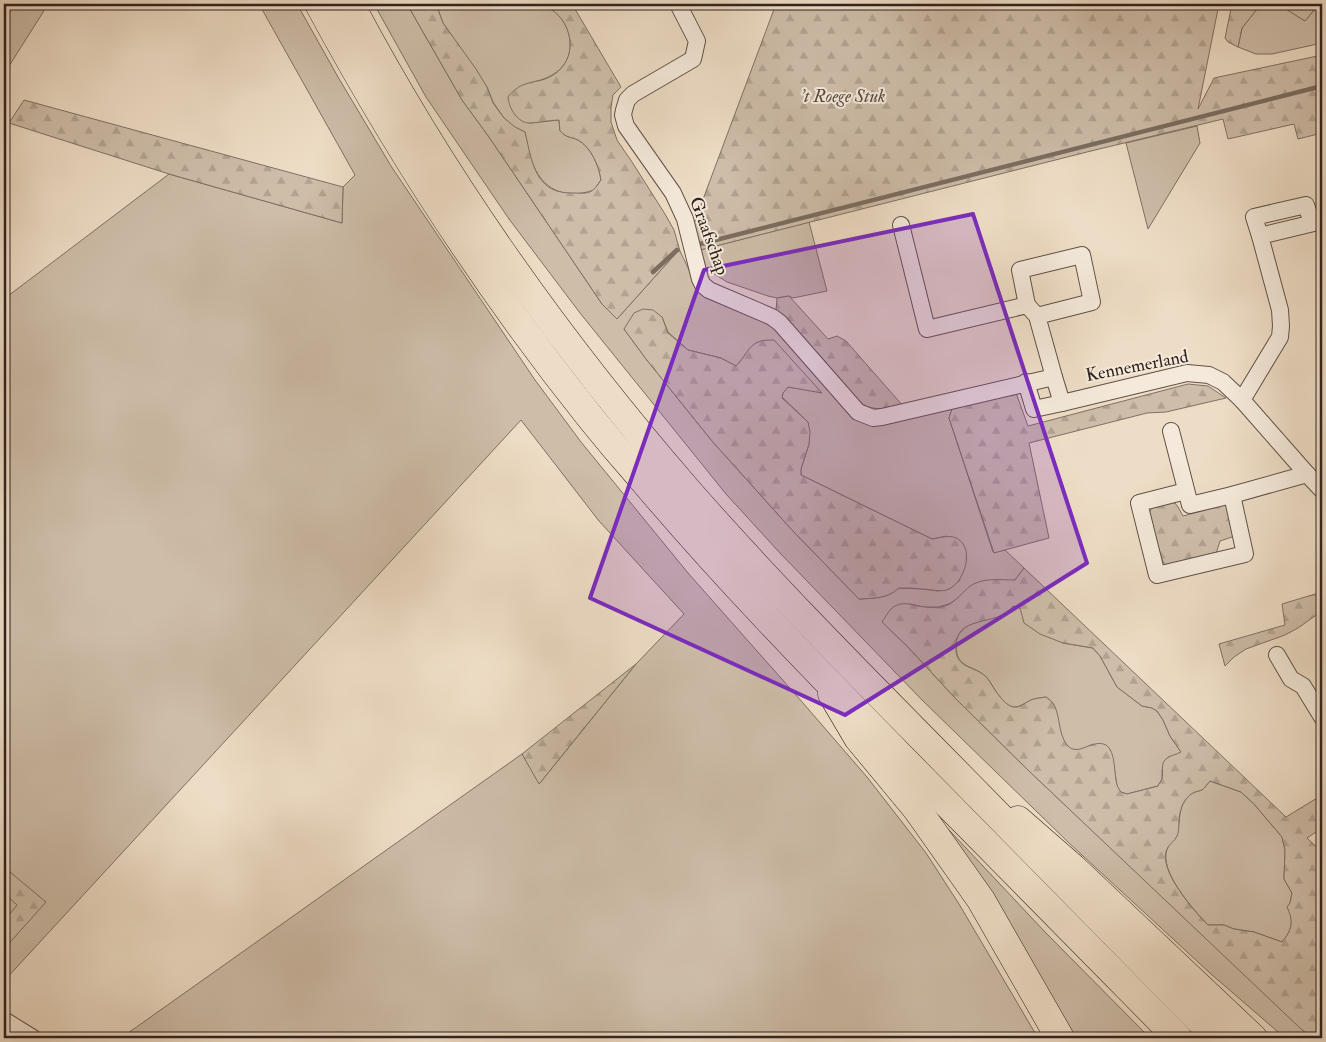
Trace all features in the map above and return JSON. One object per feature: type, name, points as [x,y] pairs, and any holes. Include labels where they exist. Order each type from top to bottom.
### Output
[{"type":"highway","points":[[319,4],[408,159],[448,222],[517,321],[590,418],[676,519],[747,598],[821,676],[1178,1038]]},
{"type":"highway","points":[[350,4],[384,66],[433,147],[523,282],[599,383],[686,489],[805,618],[1217,1038]]},
{"type":"highway","points":[[821,676],[858,738],[916,808],[981,900],[1060,1038]]},
{"type":"highway","points":[[901,717],[1073,868],[1253,1038]]},
{"type":"street","name":"Graafschap","points":[[678,4],[698,41],[693,59],[633,94],[628,100],[623,115],[628,131],[673,193],[685,219],[703,285],[715,293],[772,317],[858,412],[873,418],[1054,377]]},
{"type":"street","points":[[1242,400],[1280,337],[1281,326],[1280,310],[1254,217],[1306,205],[1317,222]]},
{"type":"street","points":[[901,225],[927,329],[1032,310],[1062,402]]},
{"type":"street","name":"Kennemerland","points":[[1026,382],[1034,409],[1186,373],[1208,375],[1223,382],[1242,400],[1322,490]]},
{"type":"street","points":[[1170,432],[1190,505],[1307,474]]},
{"type":"street","points":[[1186,491],[1139,503],[1157,575],[1245,554],[1232,495]]},
{"type":"street","points":[[1277,655],[1291,679],[1303,686],[1322,717]]},
{"type":"street","points":[[4,1020],[33,1038]]},
{"type":"highlighted area","points":[[973,214],[1087,563],[845,715],[590,598],[704,270]]},
{"type":"green space","points":[[4,4],[46,4],[47,6],[4,74]]},
{"type":"green space","points":[[259,4],[297,4],[391,166],[535,380],[581,442],[688,573],[867,777],[926,853],[959,904],[1038,1038],[121,1038],[522,754],[540,783],[636,664],[684,614],[599,521],[521,420],[4,981],[4,949],[45,902],[4,867],[4,299],[169,174],[342,223],[343,187],[355,175]]},
{"type":"green space","points":[[374,4],[407,4],[462,100],[602,304],[617,319],[680,251],[693,278],[706,295],[712,300],[769,321],[854,413],[953,406],[949,418],[993,552],[1005,550],[1024,568],[1015,580],[958,598],[949,604],[938,607],[910,604],[882,622],[1029,771],[1312,1038],[1285,1038],[1211,974],[1069,843],[922,700],[779,552],[726,494],[580,313],[509,219],[426,97]],"holes":[[[662,317],[668,332],[688,350],[721,358],[736,366],[751,347],[758,342],[821,392],[788,387],[782,397],[808,422],[809,444],[801,475],[932,539],[947,536],[960,580],[949,589],[938,591],[898,588],[885,596],[859,599],[792,530],[712,441],[624,329]]]},
{"type":"green space","points":[[407,4],[436,4],[443,23],[476,69],[487,87],[493,103],[504,118],[525,132],[531,158],[543,182],[559,192],[585,193],[594,190],[601,180],[596,163],[587,147],[578,140],[563,134],[560,131],[559,120],[530,123],[521,120],[514,114],[508,97],[522,85],[542,80],[556,73],[565,63],[570,50],[570,42],[565,24],[551,9],[541,4],[572,4],[621,87],[613,95],[611,108],[611,122],[617,140],[665,214],[674,230],[680,251],[617,319],[602,304],[462,100]]},
{"type":"green space","points":[[436,4],[541,4],[552,9],[560,17],[566,25],[569,35],[570,45],[567,60],[557,72],[542,80],[533,82],[529,123],[559,120],[560,131],[563,134],[578,140],[587,147],[596,163],[601,180],[594,190],[573,194],[564,193],[555,190],[541,179],[531,160],[525,132],[515,128],[504,118],[493,102],[487,87],[443,23]]},
{"type":"green space","name":"'t Roege Stuk","points":[[776,4],[1219,4],[1198,109],[1214,78],[1322,55],[1322,133],[1298,139],[1294,124],[1228,139],[1223,119],[700,250],[693,226]]},
{"type":"green space","points":[[1232,4],[1261,4],[1242,28],[1238,47],[1228,42],[1225,38]]},
{"type":"green space","points":[[1261,4],[1278,4],[1305,21],[1319,4],[1322,4],[1322,43],[1272,54],[1256,54],[1238,47],[1242,28]]},
{"type":"green space","points":[[1278,4],[1319,4],[1305,21]]},
{"type":"green space","points":[[24,100],[343,187],[342,223],[169,174],[9,123]]},
{"type":"green space","points":[[1197,126],[1200,143],[1148,229],[1126,143]]},
{"type":"green space","points":[[809,222],[827,291],[793,298],[789,296],[777,298],[727,282],[705,268],[700,250]]},
{"type":"green space","points":[[789,296],[828,339],[837,336],[846,341],[903,406],[871,408],[861,403],[799,332],[776,311],[777,298]]},
{"type":"green space","points":[[643,309],[653,310],[662,317],[668,333],[688,350],[721,358],[736,366],[755,344],[761,341],[774,340],[822,393],[788,387],[783,393],[782,398],[808,422],[810,432],[809,444],[801,475],[932,539],[949,537],[958,539],[966,550],[967,558],[966,566],[959,580],[949,589],[943,591],[899,588],[885,596],[859,599],[792,530],[712,441],[646,359],[624,329],[634,313]]},
{"type":"green space","points":[[1188,384],[1208,386],[1226,398],[1166,412],[1147,413],[1029,443],[1049,538],[994,553],[949,418],[953,406],[1015,390],[1028,426]]},
{"type":"green space","points":[[1164,502],[1175,503],[1183,516],[1228,504],[1235,536],[1220,541],[1216,554],[1172,566],[1165,565],[1158,553],[1149,514],[1152,506]]},
{"type":"green space","points":[[1024,568],[1286,817],[1322,795],[1322,828],[1307,838],[1322,852],[1322,1038],[1312,1038],[1300,1028],[1029,771],[882,622],[891,609],[899,604],[931,608],[942,607],[951,603],[969,587],[979,582],[1015,580]],"holes":[[[1013,606],[1020,608],[1024,623],[1040,634],[1063,643],[1093,648],[1100,656],[1117,687],[1142,706],[1157,711],[1181,752],[1164,761],[1162,779],[1158,786],[1127,794],[1121,792],[1117,786],[1112,752],[1106,745],[1096,744],[1080,749],[1071,748],[1064,740],[1055,706],[1046,697],[1033,699],[1017,707],[1008,705],[984,675],[960,662],[956,651],[957,639],[961,631],[969,625],[1007,613]],[[1210,781],[1241,792],[1254,804],[1282,837],[1285,850],[1284,879],[1292,893],[1287,907],[1291,917],[1291,926],[1282,942],[1254,932],[1234,929],[1224,925],[1208,925],[1186,900],[1167,867],[1165,857],[1168,847],[1178,834],[1179,816],[1182,806],[1189,796],[1202,790]]]},
{"type":"green space","points":[[1322,592],[1322,611],[1285,635],[1246,649],[1225,666],[1219,644],[1285,625],[1282,604]]},
{"type":"green space","points":[[1013,606],[1018,607],[1063,643],[1093,648],[1100,656],[1117,687],[1142,706],[1157,711],[1181,752],[1168,757],[1158,786],[1127,794],[1120,792],[1117,786],[1113,761],[1093,744],[1081,750],[1074,750],[1068,748],[1064,743],[1055,707],[1046,697],[1034,699],[1018,706],[1009,706],[983,674],[967,666],[959,659],[956,642],[962,630]]},
{"type":"green space","points":[[636,664],[539,784],[522,754]]},
{"type":"green space","points":[[1210,781],[1241,792],[1254,804],[1282,837],[1285,850],[1284,879],[1292,893],[1288,907],[1291,926],[1282,942],[1254,932],[1234,929],[1224,925],[1208,925],[1186,900],[1168,868],[1167,849],[1178,828],[1182,806],[1189,796],[1202,790]]},
{"type":"green space","points":[[904,782],[1045,932],[1150,1038],[1069,1038]]},
{"type":"green space","points":[[4,867],[46,902],[4,949],[4,921],[17,905],[4,893]]},
{"type":"green space","points":[[4,893],[18,905],[4,921]]},
{"type":"waterway","points":[[700,244],[1322,86]]},
{"type":"waterway","points":[[653,272],[677,250]]}]
